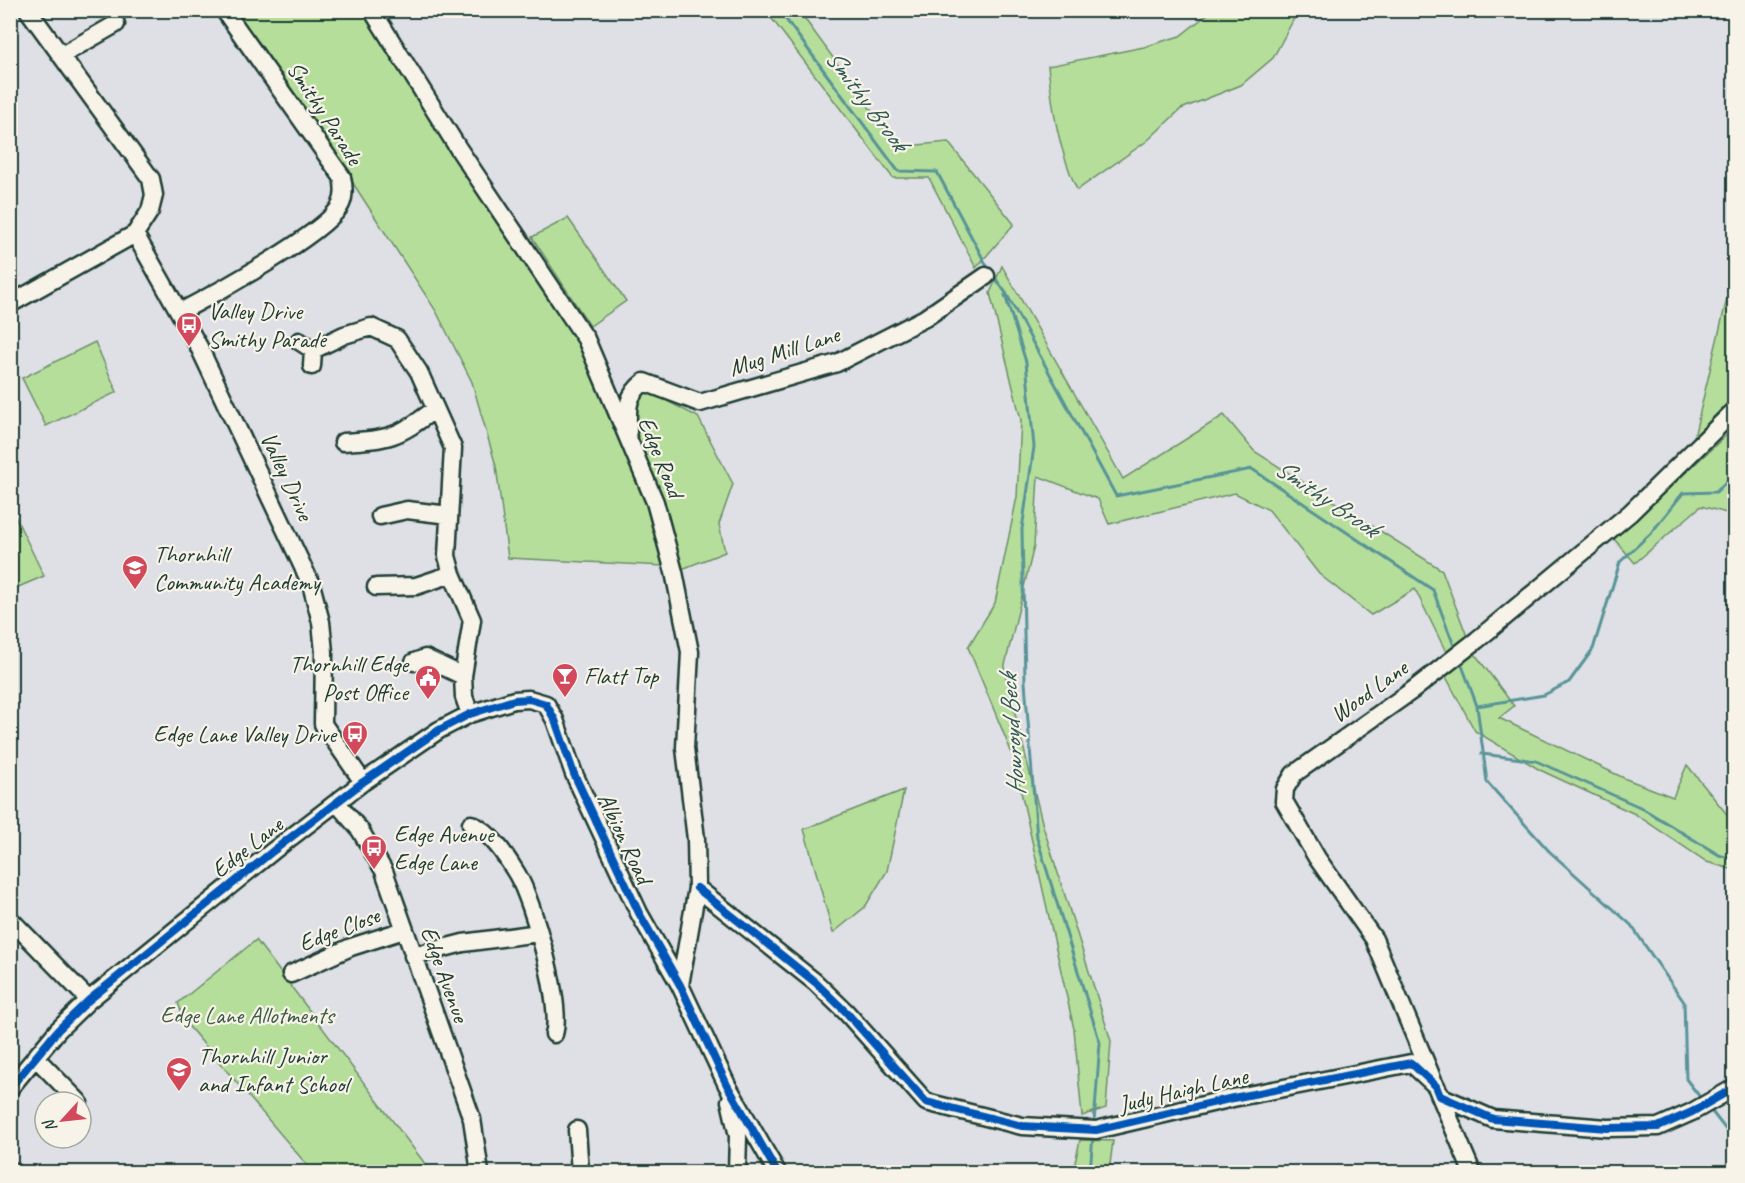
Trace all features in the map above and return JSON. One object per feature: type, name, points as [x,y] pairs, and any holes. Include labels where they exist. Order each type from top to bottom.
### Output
[{"type":"street","points":[[10,304],[135,234],[150,211],[154,195],[151,179],[28,10]]},
{"type":"street","name":"Smithy Parade","points":[[180,312],[262,265],[330,220],[341,205],[345,191],[342,177],[224,10]]},
{"type":"street","name":"Edge Road","points":[[372,10],[458,148],[586,339],[655,502],[674,572],[690,652],[685,748],[696,840],[697,888],[680,986]]},
{"type":"street","points":[[62,55],[116,24]]},
{"type":"street","name":"Valley Drive","points":[[135,234],[180,312],[311,584],[321,622],[324,652],[323,724],[363,782]]},
{"type":"street","name":"Mug Mill Lane","points":[[628,439],[628,405],[632,391],[644,382],[700,403],[837,363],[925,318],[986,276]]},
{"type":"street","points":[[308,353],[344,335],[370,327],[398,339],[419,372],[453,448],[447,556],[452,574],[472,620],[463,676],[464,697],[470,714]]},
{"type":"street","points":[[343,442],[386,439],[409,429],[435,409]]},
{"type":"street","name":"Wood Lane","points":[[1416,1058],[1374,939],[1317,858],[1284,801],[1285,789],[1294,774],[1448,664],[1630,513],[1734,411]]},
{"type":"street","points":[[380,516],[407,510],[449,514]]},
{"type":"street","points":[[376,587],[416,586],[452,574]]},
{"type":"street","points":[[414,662],[425,658],[463,676]]},
{"type":"street","name":"Edge Lane","points":[[10,1088],[35,1057],[89,1000],[273,851],[363,782],[439,730],[470,714],[514,700],[529,699],[546,704]]},
{"type":"street","name":"Albion Road","points":[[546,704],[555,720],[574,774],[639,913],[680,986],[727,1085]]},
{"type":"street","name":"Edge Avenue","points":[[337,803],[360,830],[384,871],[472,1119],[480,1173]]},
{"type":"street","points":[[471,824],[490,837],[518,875],[539,933],[557,1023],[554,1034]]},
{"type":"street","name":"Judy Haigh Lane","points":[[697,888],[815,982],[846,1012],[926,1102],[1022,1126],[1096,1130],[1416,1058]]},
{"type":"street","points":[[10,918],[89,1000]]},
{"type":"street","name":"Edge Close","points":[[291,974],[351,947],[404,930]]},
{"type":"street","points":[[413,956],[463,943],[539,933]]},
{"type":"street","points":[[35,1057],[67,1090]]},
{"type":"street","points":[[1416,1058],[1438,1091],[1472,1173]]},
{"type":"street","points":[[727,1085],[738,1136],[737,1173]]},
{"type":"street","points":[[727,1085],[777,1173]]},
{"type":"street","points":[[1438,1091],[1493,1119],[1607,1128],[1658,1127],[1707,1104],[1734,1088]]},
{"type":"street","points":[[578,1130],[580,1173]]},
{"type":"green space","points":[[1213,10],[1298,11],[1273,58],[1241,85],[1181,109],[1147,141],[1077,190],[1057,129],[1048,66],[1144,47],[1180,36]]},
{"type":"green space","points":[[231,11],[364,11],[586,354],[649,505],[664,566],[508,558],[496,466],[472,382],[436,311],[349,177]]},
{"type":"green space","points":[[766,11],[799,11],[898,147],[948,142],[1014,224],[976,268],[929,178],[893,178]]},
{"type":"green space","points":[[568,218],[626,301],[590,326],[532,237]]},
{"type":"green space","points":[[1002,266],[1123,479],[1224,415],[1254,451],[1442,570],[1468,639],[1447,654],[1415,589],[1371,615],[1319,574],[1269,510],[1235,493],[1109,524],[1098,499],[1038,476],[1034,546],[1004,669],[1043,826],[1111,1041],[1106,1108],[1082,1116],[1074,1029],[1013,756],[968,647],[995,603],[1017,497],[1021,420],[990,293]]},
{"type":"green space","points":[[1734,269],[1734,396],[1694,437]]},
{"type":"green space","points":[[95,342],[117,392],[46,426],[22,378]]},
{"type":"green space","points":[[644,389],[698,417],[733,484],[719,524],[725,552],[682,569],[665,505],[642,457],[634,432],[637,404]]},
{"type":"green space","points":[[1734,428],[1734,515],[1701,506],[1635,563],[1614,539]]},
{"type":"green space","points":[[14,514],[44,576],[11,590],[11,516]]},
{"type":"green space","points":[[1472,650],[1514,706],[1499,718],[1626,779],[1673,797],[1687,765],[1734,823],[1734,870],[1707,862],[1635,814],[1540,770],[1475,731],[1445,675]]},
{"type":"green space","points":[[904,790],[887,871],[865,907],[833,933],[804,829]]},
{"type":"green space","name":"Edge Lane Allotments","points":[[256,940],[426,1165],[416,1172],[313,1172],[185,1022],[178,1003]]},
{"type":"green space","points":[[1080,1140],[1113,1141],[1109,1172],[1073,1172]]},
{"type":"waterway","name":"Smithy Brook","points":[[779,10],[898,171],[937,172],[989,270]]},
{"type":"waterway","name":"Smithy Brook","points":[[993,275],[1006,293],[1116,496],[1252,469],[1433,590],[1456,651]]},
{"type":"waterway","name":"Howroyd Beck","points":[[1005,295],[1026,362],[1034,447],[1022,529],[1025,682],[1037,838],[1100,1043],[1094,1123]]},
{"type":"waterway","points":[[1477,706],[1544,695],[1569,682],[1593,649],[1620,562],[1651,533],[1683,493],[1716,492],[1734,474]]},
{"type":"waterway","name":"Smithy Brook","points":[[1460,660],[1477,706],[1487,782],[1549,851],[1631,925],[1684,1002],[1686,1079],[1703,1101]]},
{"type":"waterway","points":[[1482,754],[1536,761],[1640,807],[1719,855],[1734,860]]},
{"type":"waterway","name":"Smithy Brook","points":[[1709,1108],[1734,1140]]},
{"type":"waterway","name":"Howroyd Beck","points":[[1090,1172],[1093,1135]]},
{"type":"cycle path","points":[[10,1088],[58,1030],[89,1000],[273,851],[363,782],[439,730],[470,714],[514,700],[529,699],[546,704],[555,720],[574,774],[639,913],[680,985],[727,1085],[777,1172]]},
{"type":"cycle path","points":[[697,888],[815,982],[846,1012],[926,1102],[1022,1126],[1096,1130],[1233,1098],[1411,1063],[1436,1086],[1440,1096],[1493,1119],[1607,1128],[1658,1127],[1692,1112],[1734,1088]]},
{"type":"place","name":"Valley Drive Smithy Parade","points":[[189,348]]},
{"type":"place","name":"Thornhill Community Academy","points":[[135,591]]},
{"type":"place","name":"Flatt Top","points":[[565,699]]},
{"type":"place","name":"Thornhill Edge Post Office","points":[[428,701]]},
{"type":"place","name":"Edge Lane Valley Drive","points":[[355,757]]},
{"type":"place","name":"Edge Avenue Edge Lane","points":[[374,871]]},
{"type":"place","name":"Thornhill Junior and Infant School","points":[[179,1093]]}]
